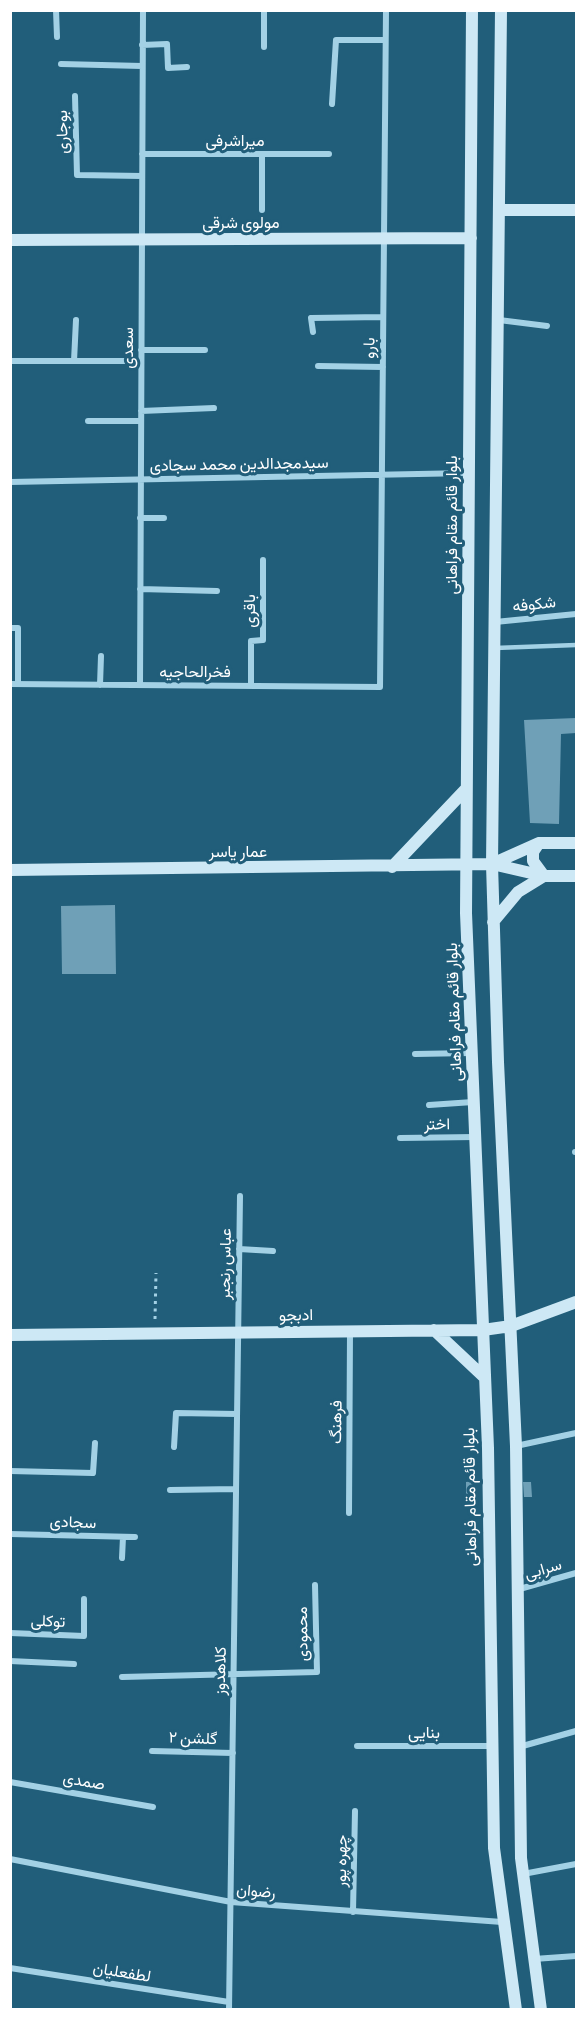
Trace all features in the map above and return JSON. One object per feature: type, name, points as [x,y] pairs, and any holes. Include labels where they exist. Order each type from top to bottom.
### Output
[{"type":"main road","name":"بلوار قائم مقام فراهانی","points":[[472,10],[466,866],[488,1448],[494,1848],[502,1922],[516,2010]]},
{"type":"main road","points":[[501,10],[492,864],[516,1446],[516,1590],[524,1874],[541,2010]]},
{"type":"main road","points":[[500,210],[576,210]]},
{"type":"main road","name":"مولوی شرقی","points":[[10,240],[471,238]]},
{"type":"main road","points":[[392,867],[466,789]]},
{"type":"main road","points":[[492,864],[539,843],[576,843]]},
{"type":"main road","points":[[539,843],[533,852],[533,861],[544,876]]},
{"type":"main road","points":[[492,864],[544,876],[576,876]]},
{"type":"main road","name":"عمار یاسر","points":[[10,870],[492,864]]},
{"type":"main road","points":[[494,922],[518,892],[544,876]]},
{"type":"main road","name":"ادبجو","points":[[10,1335],[483,1330],[511,1326],[576,1302]]},
{"type":"main road","points":[[434,1330],[484,1377]]},
{"type":"street","points":[[56,10],[57,37]]},
{"type":"street","name":"سعدی","points":[[140,685],[142,10]]},
{"type":"street","points":[[264,10],[264,47]]},
{"type":"street","name":"بارو","points":[[380,687],[386,10]]},
{"type":"street","points":[[332,104],[336,40],[385,40]]},
{"type":"street","points":[[142,45],[167,44],[168,68],[187,67]]},
{"type":"street","points":[[61,64],[142,66]]},
{"type":"street","name":"بوجاری","points":[[75,96],[77,175],[142,176]]},
{"type":"street","name":"میراشرفی","points":[[142,154],[329,154]]},
{"type":"street","points":[[262,154],[262,210]]},
{"type":"street","points":[[313,332],[311,318],[383,316]]},
{"type":"street","points":[[74,361],[76,320]]},
{"type":"street","points":[[499,320],[547,326]]},
{"type":"street","points":[[141,350],[205,350]]},
{"type":"street","points":[[10,361],[141,361]]},
{"type":"street","points":[[318,366],[383,367]]},
{"type":"street","points":[[141,411],[214,408]]},
{"type":"street","points":[[88,421],[141,421]]},
{"type":"street","name":"سیدمجدالدین محمد سجادی","points":[[10,482],[469,473]]},
{"type":"street","points":[[140,518],[164,518]]},
{"type":"street","name":"باقری","points":[[251,686],[251,641],[263,640],[263,560]]},
{"type":"street","points":[[140,589],[217,591]]},
{"type":"street","name":"شکوفه","points":[[495,622],[576,614]]},
{"type":"street","points":[[10,628],[18,628],[14,684]]},
{"type":"street","points":[[100,685],[101,656]]},
{"type":"street","name":"فخرالحاجیه","points":[[14,684],[380,687]]},
{"type":"street","points":[[415,1054],[472,1053]]},
{"type":"street","points":[[429,1105],[474,1102]]},
{"type":"street","name":"اختر","points":[[400,1138],[475,1137]]},
{"type":"street","name":"عباس رنجبر","points":[[238,1332],[240,1196]]},
{"type":"street","points":[[239,1250],[273,1251]]},
{"type":"street","name":"فرهنگ","points":[[349,1513],[350,1331]]},
{"type":"street","name":"کلاهدوز","points":[[229,2006],[238,1332]]},
{"type":"street","points":[[174,1447],[176,1413],[237,1414]]},
{"type":"street","points":[[516,1446],[576,1433]]},
{"type":"street","points":[[10,1471],[93,1473],[95,1443]]},
{"type":"street","points":[[170,1490],[236,1490]]},
{"type":"street","name":"سجادی","points":[[10,1534],[135,1537]]},
{"type":"street","points":[[122,1558],[123,1537]]},
{"type":"street","name":"سرابی","points":[[516,1590],[576,1573]]},
{"type":"street","name":"محمودی","points":[[234,1674],[317,1672],[315,1585]]},
{"type":"street","name":"توکلی","points":[[10,1634],[84,1636],[84,1599]]},
{"type":"street","points":[[10,1661],[74,1664]]},
{"type":"street","points":[[122,1677],[234,1674]]},
{"type":"street","points":[[519,1747],[576,1731]]},
{"type":"street","name":"بنایی","points":[[357,1746],[491,1746]]},
{"type":"street","name":"گلشن ۲","points":[[152,1751],[233,1753]]},
{"type":"street","name":"صمدی","points":[[10,1782],[153,1807]]},
{"type":"street","name":"چهره پور","points":[[353,1912],[355,1811]]},
{"type":"street","name":"رضوان","points":[[10,1859],[231,1902],[502,1922]]},
{"type":"street","points":[[524,1874],[576,1864]]},
{"type":"street","points":[[534,1959],[576,1956]]},
{"type":"street","name":"لطفعلیان","points":[[10,1968],[229,2006]]},
{"type":"lane","points":[[495,648],[576,645]]},
{"type":"path","points":[[155,1333],[156,1273]]},
{"type":"building","points":[[576,718],[576,733],[561,734],[559,824],[530,823],[524,720]]},
{"type":"building","points":[[115,905],[116,974],[62,974],[61,906]]},
{"type":"building","points":[[474,1481],[474,1497],[466,1497],[466,1482]]},
{"type":"building","points":[[523,1482],[531,1482],[532,1497],[524,1497]]}]
